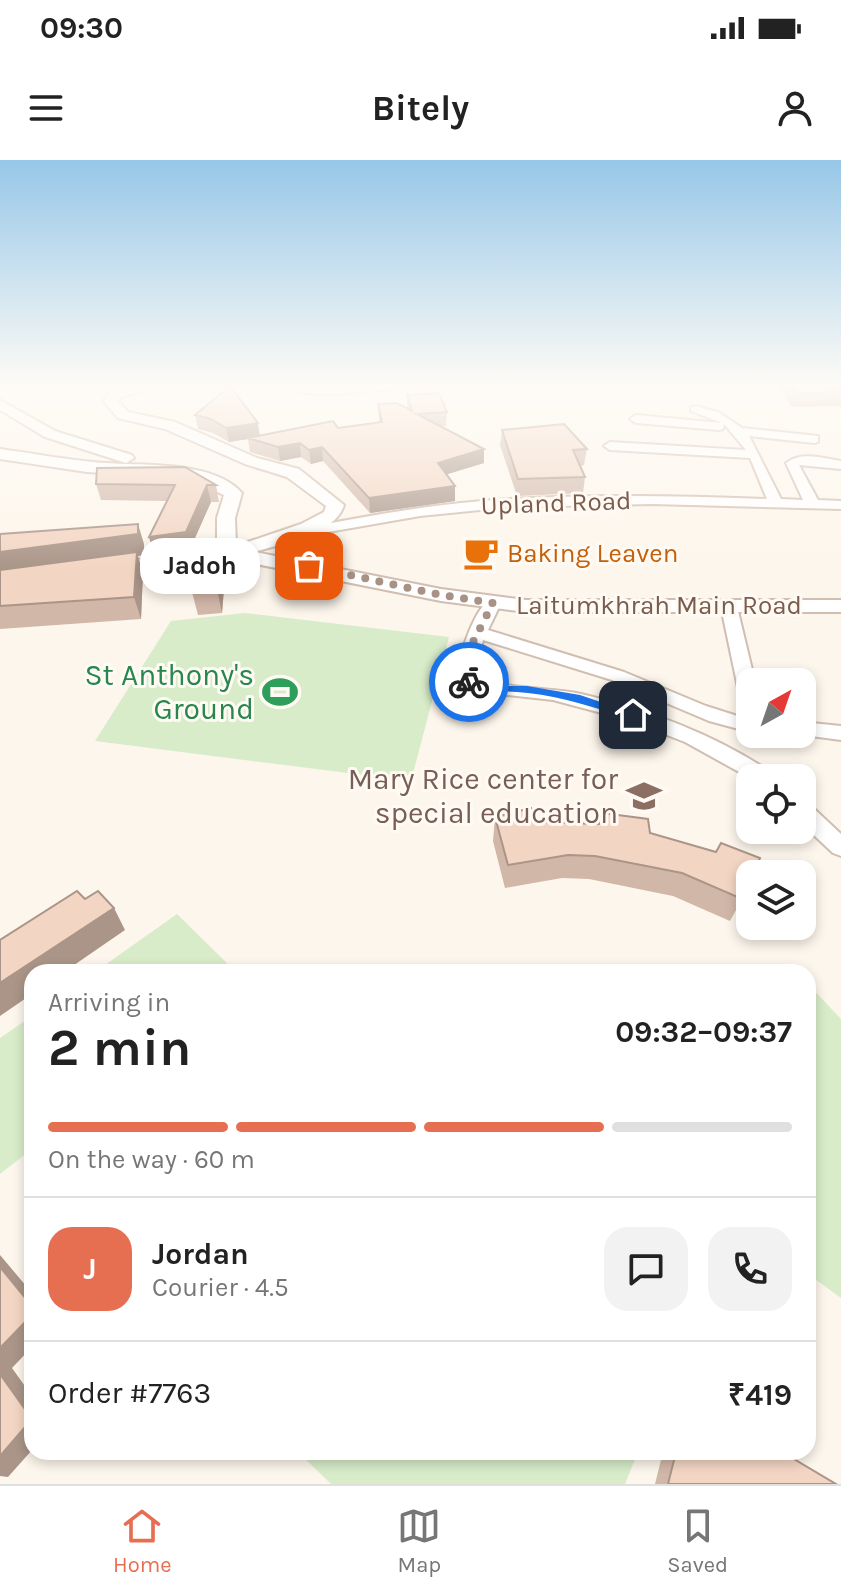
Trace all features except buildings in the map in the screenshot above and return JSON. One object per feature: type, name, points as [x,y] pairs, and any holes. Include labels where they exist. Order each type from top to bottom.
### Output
[{"type":"street","points":[[91,447],[165,470]]},
{"type":"street","points":[[0,454],[103,468],[165,470],[196,475],[233,493],[226,518],[232,552],[318,524],[332,515],[335,505],[293,473],[251,461],[219,447]]},
{"type":"street","points":[[684,462],[738,447]]},
{"type":"street","points":[[749,447],[776,503]]},
{"type":"street","points":[[813,505],[792,463],[804,459],[841,465]]},
{"type":"street","name":"Upland Road","points":[[274,538],[390,516],[465,506],[635,499],[841,505]]},
{"type":"street","name":"Laitumkhrah Main Road","points":[[76,574],[232,552],[493,603],[554,608],[841,606]]},
{"type":"street","points":[[493,603],[478,632],[464,676],[471,685],[490,689],[527,689],[580,699],[633,715],[747,764]]},
{"type":"street","points":[[729,607],[742,668]]},
{"type":"street","points":[[478,632],[533,653],[615,675],[736,723]]},
{"type":"street","points":[[816,730],[841,733]]},
{"type":"street","points":[[740,759],[743,748]]},
{"type":"street","points":[[816,819],[841,821]]},
{"type":"street","points":[[816,824],[841,847]]},
{"type":"green space","name":"St Anthony's Ground","points":[[245,613],[449,637],[411,781],[95,741],[171,621]]},
{"type":"green space","points":[[177,914],[228,964],[106,964]]},
{"type":"green space","points":[[816,992],[841,1019],[841,1298],[816,1280]]},
{"type":"green space","points":[[24,1022],[24,1155],[0,1174],[0,1038]]},
{"type":"green space","points":[[306,1460],[635,1460],[625,1484],[331,1484]]},
{"type":"way so far","points":[[309,566],[441,595],[493,603],[472,644],[464,676],[469,682]]},
{"type":"place","name":"Baking Leaven","points":[[481,553]]},
{"type":"place","name":"Jadoh","points":[[309,566]]},
{"type":"place","name":"St Anthony's Ground","points":[[280,692]]},
{"type":"place","name":"Mary Rice center for special education","points":[[644,796]]},
{"type":"route","points":[[469,682],[490,689],[527,689],[580,699],[633,715]]}]
